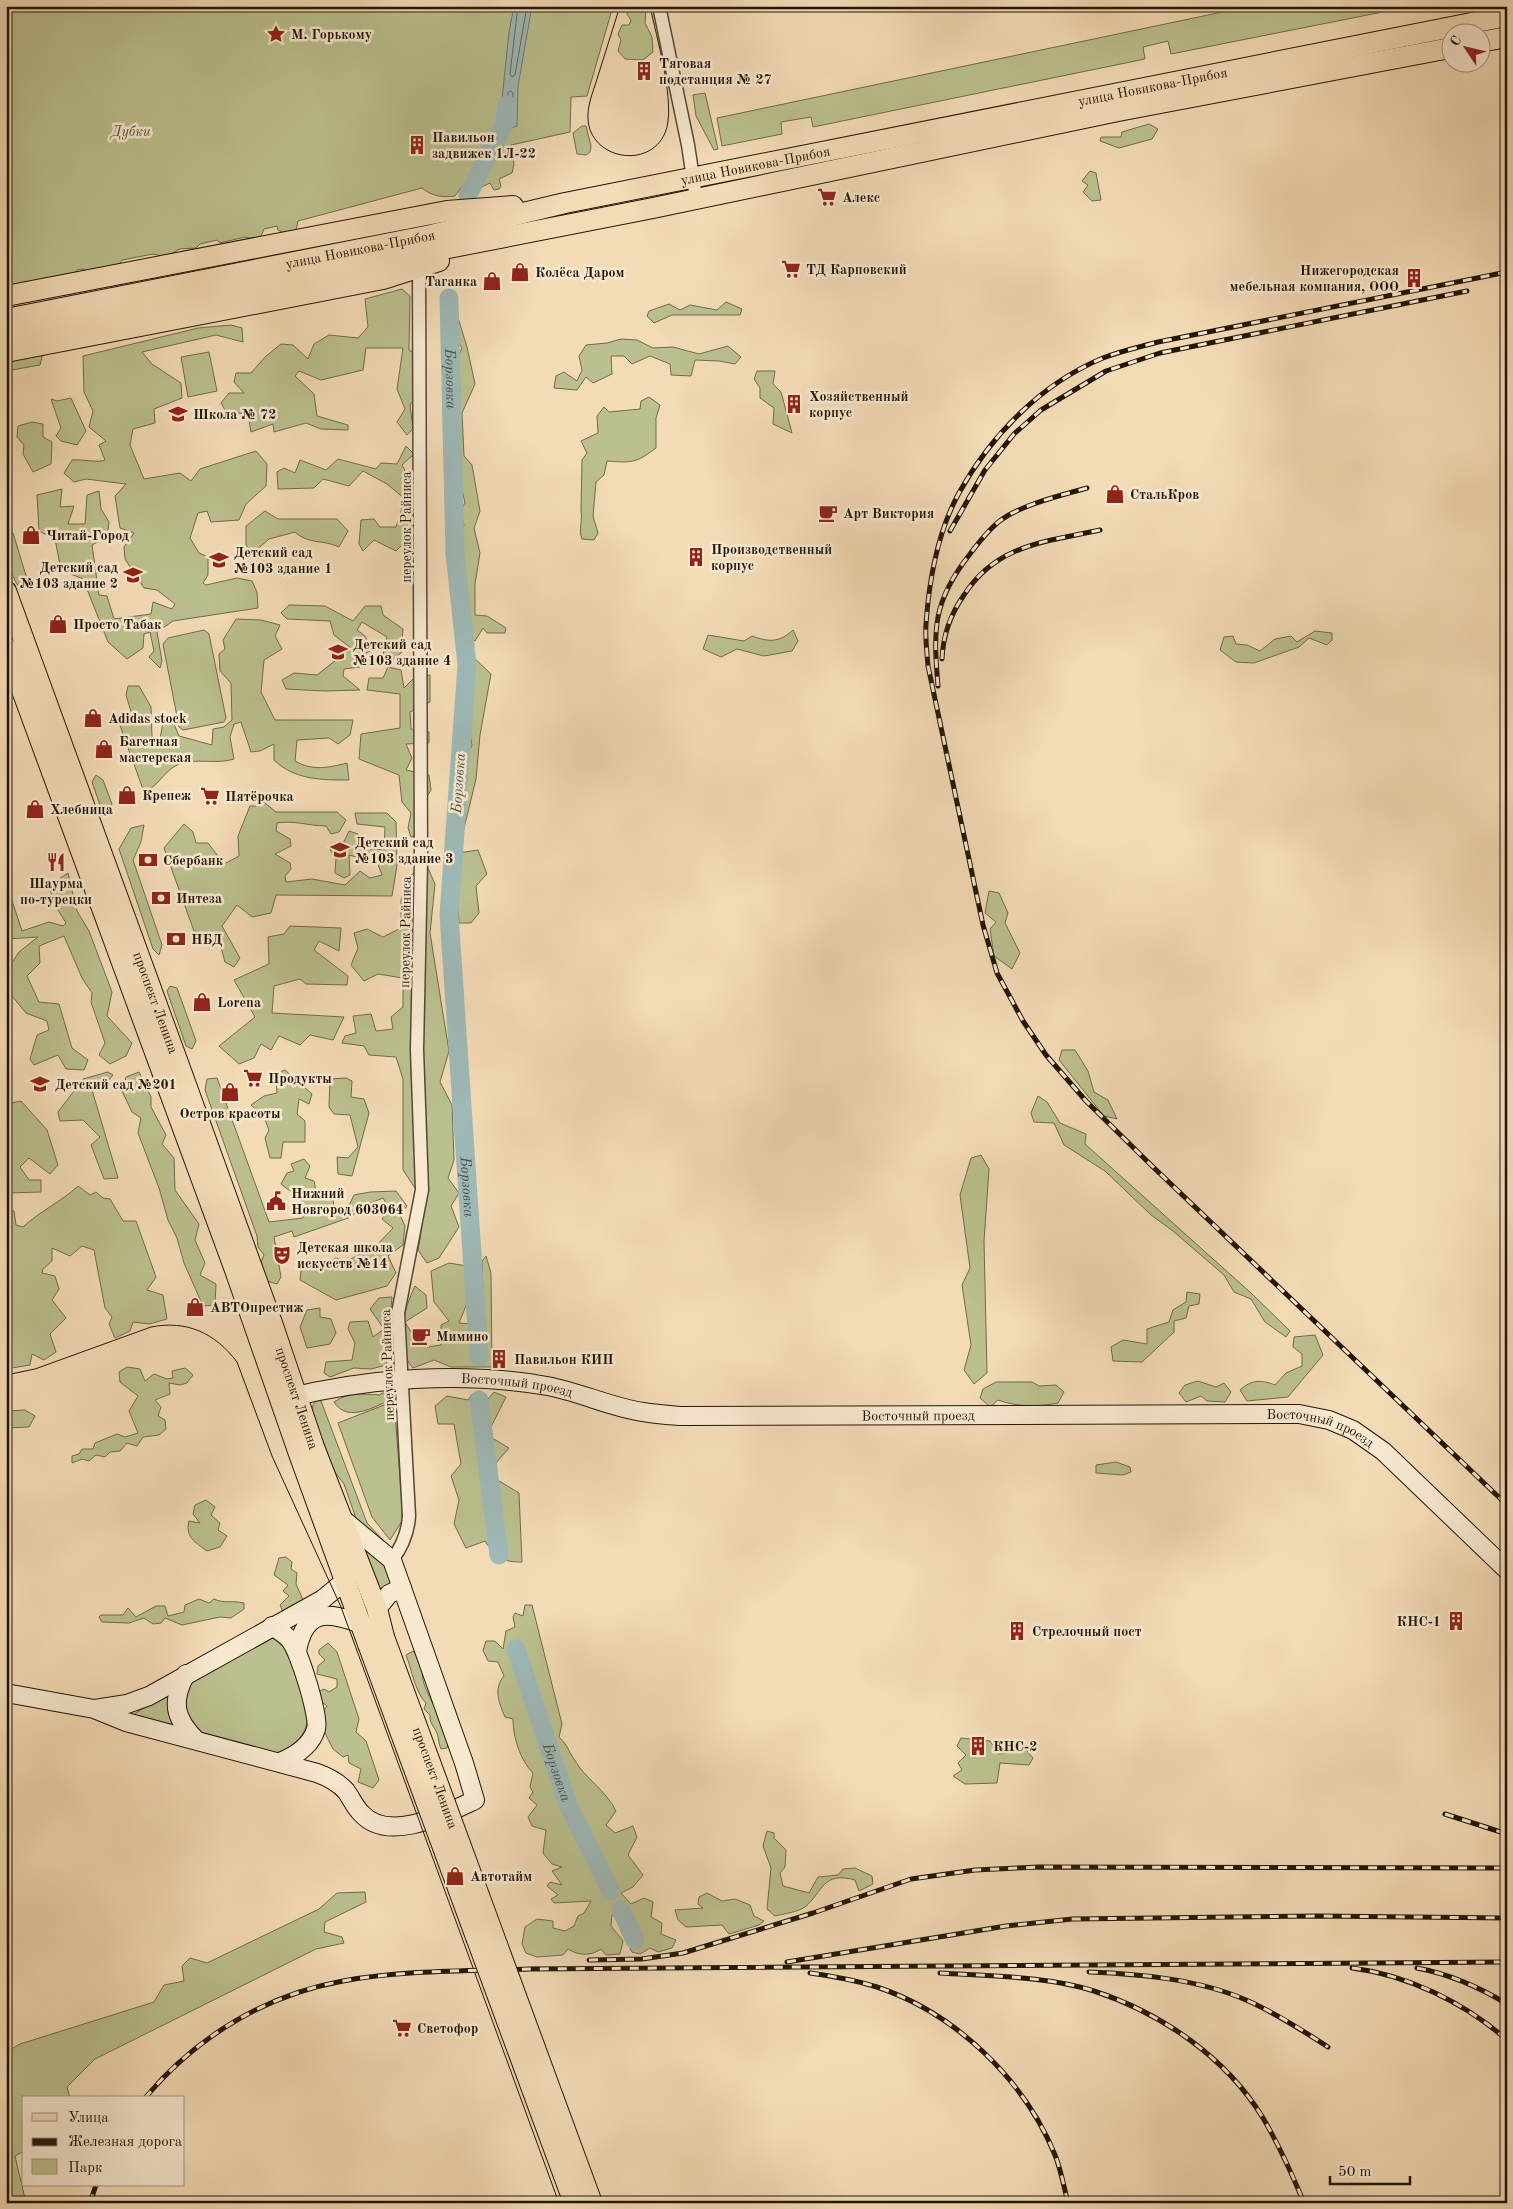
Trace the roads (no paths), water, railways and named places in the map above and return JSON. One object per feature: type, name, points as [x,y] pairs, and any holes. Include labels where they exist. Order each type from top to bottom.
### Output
[{"type":"main road","name":"улица Новикова-Прибоя","points":[[6,320],[431,235],[565,203],[1507,16]]},
{"type":"main road","points":[[1490,40],[1507,37]]},
{"type":"main road","name":"улица Новикова-Прибоя","points":[[6,336],[512,236],[1118,111],[1440,50]]},
{"type":"main road","points":[[6,296],[447,211],[565,203]]},
{"type":"main road","points":[[6,352],[383,279],[512,236]]},
{"type":"main road","name":"проспект Ленина","points":[[6,591],[182,1071],[361,1624],[376,1640],[592,2203]]},
{"type":"main road","name":"проспект Ленина","points":[[6,647],[232,1261],[377,1609],[376,1640],[574,2203]]},
{"type":"main road","name":"Восточный проезд","points":[[288,1398],[323,1390],[401,1381],[448,1378],[507,1380],[550,1387],[643,1412],[680,1416],[1299,1414],[1329,1420],[1353,1430],[1383,1451],[1507,1570]]},
{"type":"main road","points":[[6,1693],[94,1709],[126,1722],[317,1772],[333,1779],[345,1790],[361,1814],[379,1825],[406,1827],[474,1800],[464,1763],[392,1560],[340,1517]]},
{"type":"main road","points":[[94,1709],[127,1704],[148,1696],[322,1598],[346,1580]]},
{"type":"main road","points":[[377,1609],[389,1594],[402,1588]]},
{"type":"main road","points":[[297,1651],[300,1635],[306,1625],[322,1615],[346,1618],[361,1624]]},
{"type":"main road","points":[[272,1626],[290,1639],[297,1651],[317,1717],[317,1729],[308,1743],[296,1755],[280,1762]]},
{"type":"main road","points":[[186,1674],[176,1695],[176,1707],[184,1726],[196,1740]]},
{"type":"street","points":[[659,6],[686,136],[696,198]]},
{"type":"street","name":"переулок Райниса","points":[[392,1560],[400,1548],[408,1526],[409,1516],[398,1313],[422,1190],[417,1050],[421,861],[419,268]]},
{"type":"water","points":[[514,6],[532,6],[518,86],[517,126],[505,130],[499,128],[509,32]]},
{"type":"waterway","name":"Борзовка","points":[[468,195],[504,124],[507,105]]},
{"type":"waterway","name":"Борзовка","points":[[449,298],[455,554],[467,665],[449,915],[479,1357]]},
{"type":"waterway","name":"Борзовка","points":[[479,1400],[499,1555]]},
{"type":"waterway","name":"Борзовка","points":[[516,1649],[568,1805],[611,1891]]},
{"type":"waterway","name":"Борзовка","points":[[621,1910],[635,1940]]},
{"type":"tram line","points":[[620,6],[588,109],[588,119],[591,133],[599,143],[609,151],[621,155],[634,155],[646,152],[657,145],[665,133],[668,121],[667,89],[650,6]]},
{"type":"tram line","points":[[6,1375],[35,1369],[151,1327],[164,1325],[188,1327],[210,1336],[237,1362],[272,1456],[341,1607],[559,2203]]},
{"type":"railway","points":[[1507,272],[1158,342],[1103,358],[1059,381],[1039,396],[1003,431],[986,451],[959,493],[945,523],[940,540],[929,591],[926,624],[928,666],[983,925],[997,973],[1023,1021],[1046,1055],[1086,1101],[1507,1505]]},
{"type":"railway","points":[[950,531],[985,470],[1014,434],[1041,410],[1106,371],[1160,353],[1467,291]]},
{"type":"railway","points":[[938,686],[936,648],[938,616],[949,586],[970,554],[992,527],[1009,515],[1042,501],[1087,488]]},
{"type":"railway","points":[[942,659],[946,633],[955,610],[977,578],[991,565],[1007,555],[1042,542],[1100,530]]},
{"type":"railway","points":[[1445,1814],[1507,1834]]},
{"type":"railway","points":[[589,1960],[642,1959],[683,1953],[813,1913],[911,1879],[975,1870],[1040,1867],[1507,1868]]},
{"type":"railway","points":[[787,1962],[1006,1926],[1072,1919],[1318,1916],[1507,1918]]},
{"type":"railway","points":[[484,1960],[511,1965]]},
{"type":"railway","points":[[147,2096],[186,2056],[234,2022],[286,1997],[314,1988],[366,1977],[436,1972],[529,1969],[1507,1962]]},
{"type":"railway","points":[[1352,1968],[1394,1977],[1435,1993],[1473,2014],[1507,2040]]},
{"type":"railway","points":[[1417,1968],[1464,1982],[1507,2004]]},
{"type":"railway","points":[[1089,1972],[1128,1974],[1189,1982],[1228,1993],[1267,2010],[1328,2047]]},
{"type":"railway","points":[[810,1973],[844,1978],[877,1987],[906,1999],[933,2014],[984,2052],[1006,2075],[1042,2127],[1055,2155],[1068,2203]]},
{"type":"railway","points":[[940,1973],[1018,1977],[1076,1986],[1119,2000],[1167,2025],[1211,2057],[1248,2096],[1274,2139],[1304,2203]]},
{"type":"railway","points":[[90,2203],[96,2186]]},
{"type":"place","name":"М. Горькому","points":[[276,34]]},
{"type":"place","name":"Тяговая подстанция № 27","points":[[644,71]]},
{"type":"place","name":"Павильон задвижек 1Л-22","points":[[417,145]]},
{"type":"place","name":"Алекс","points":[[827,197]]},
{"type":"place","name":"ТД Карповский","points":[[791,269]]},
{"type":"place","name":"Колёса Даром","points":[[520,272]]},
{"type":"place","name":"Нижегородская мебельная компания, ООО","points":[[1414,278]]},
{"type":"place","name":"Таганка","points":[[492,281]]},
{"type":"place","name":"Хозяйственный корпус","points":[[794,404]]},
{"type":"place","name":"Школа № 72","points":[[178,414]]},
{"type":"place","name":"СтальКров","points":[[1115,494]]},
{"type":"place","name":"Арт Виктория","points":[[828,513]]},
{"type":"place","name":"Читай-Город","points":[[31,535]]},
{"type":"place","name":"Производственный корпус","points":[[696,557]]},
{"type":"place","name":"Детский сад №103 здание 1","points":[[219,560]]},
{"type":"place","name":"Детский сад №103 здание 2","points":[[133,575]]},
{"type":"place","name":"Просто Табак","points":[[58,624]]},
{"type":"place","name":"Детский сад №103 здание 4","points":[[338,652]]},
{"type":"place","name":"Adidas stock","points":[[93,718]]},
{"type":"place","name":"Багетная мастерская","points":[[104,749]]},
{"type":"place","name":"Крепеж","points":[[127,795]]},
{"type":"place","name":"Пятёрочка","points":[[210,796]]},
{"type":"place","name":"Хлебница","points":[[35,809]]},
{"type":"place","name":"Детский сад №103 здание 3","points":[[340,850]]},
{"type":"place","name":"Сбербанк","points":[[148,860]]},
{"type":"place","name":"Шаурма по-турецки","points":[[56,862]]},
{"type":"place","name":"Интеза","points":[[161,898]]},
{"type":"place","name":"НБД","points":[[176,939]]},
{"type":"place","name":"Lorena","points":[[202,1002]]},
{"type":"place","name":"Продукты","points":[[253,1078]]},
{"type":"place","name":"Детский сад №201","points":[[40,1084]]},
{"type":"place","name":"Остров красоты","points":[[230,1092]]},
{"type":"place","name":"Нижний Новгород 603064","points":[[276,1201]]},
{"type":"place","name":"Детская школа искусств №14","points":[[282,1255]]},
{"type":"place","name":"АВТОпрестиж","points":[[195,1307]]},
{"type":"place","name":"Мимино","points":[[421,1336]]},
{"type":"place","name":"Павильон КИП","points":[[499,1359]]},
{"type":"place","name":"КНС-1","points":[[1456,1621]]},
{"type":"place","name":"Стрелочный пост","points":[[1017,1631]]},
{"type":"place","name":"КНС-2","points":[[978,1746]]},
{"type":"place","name":"Автотайм","points":[[455,1876]]},
{"type":"place","name":"Светофор","points":[[402,2028]]},
{"type":"park label","name":"Дубки","points":[[131,131]]}]
